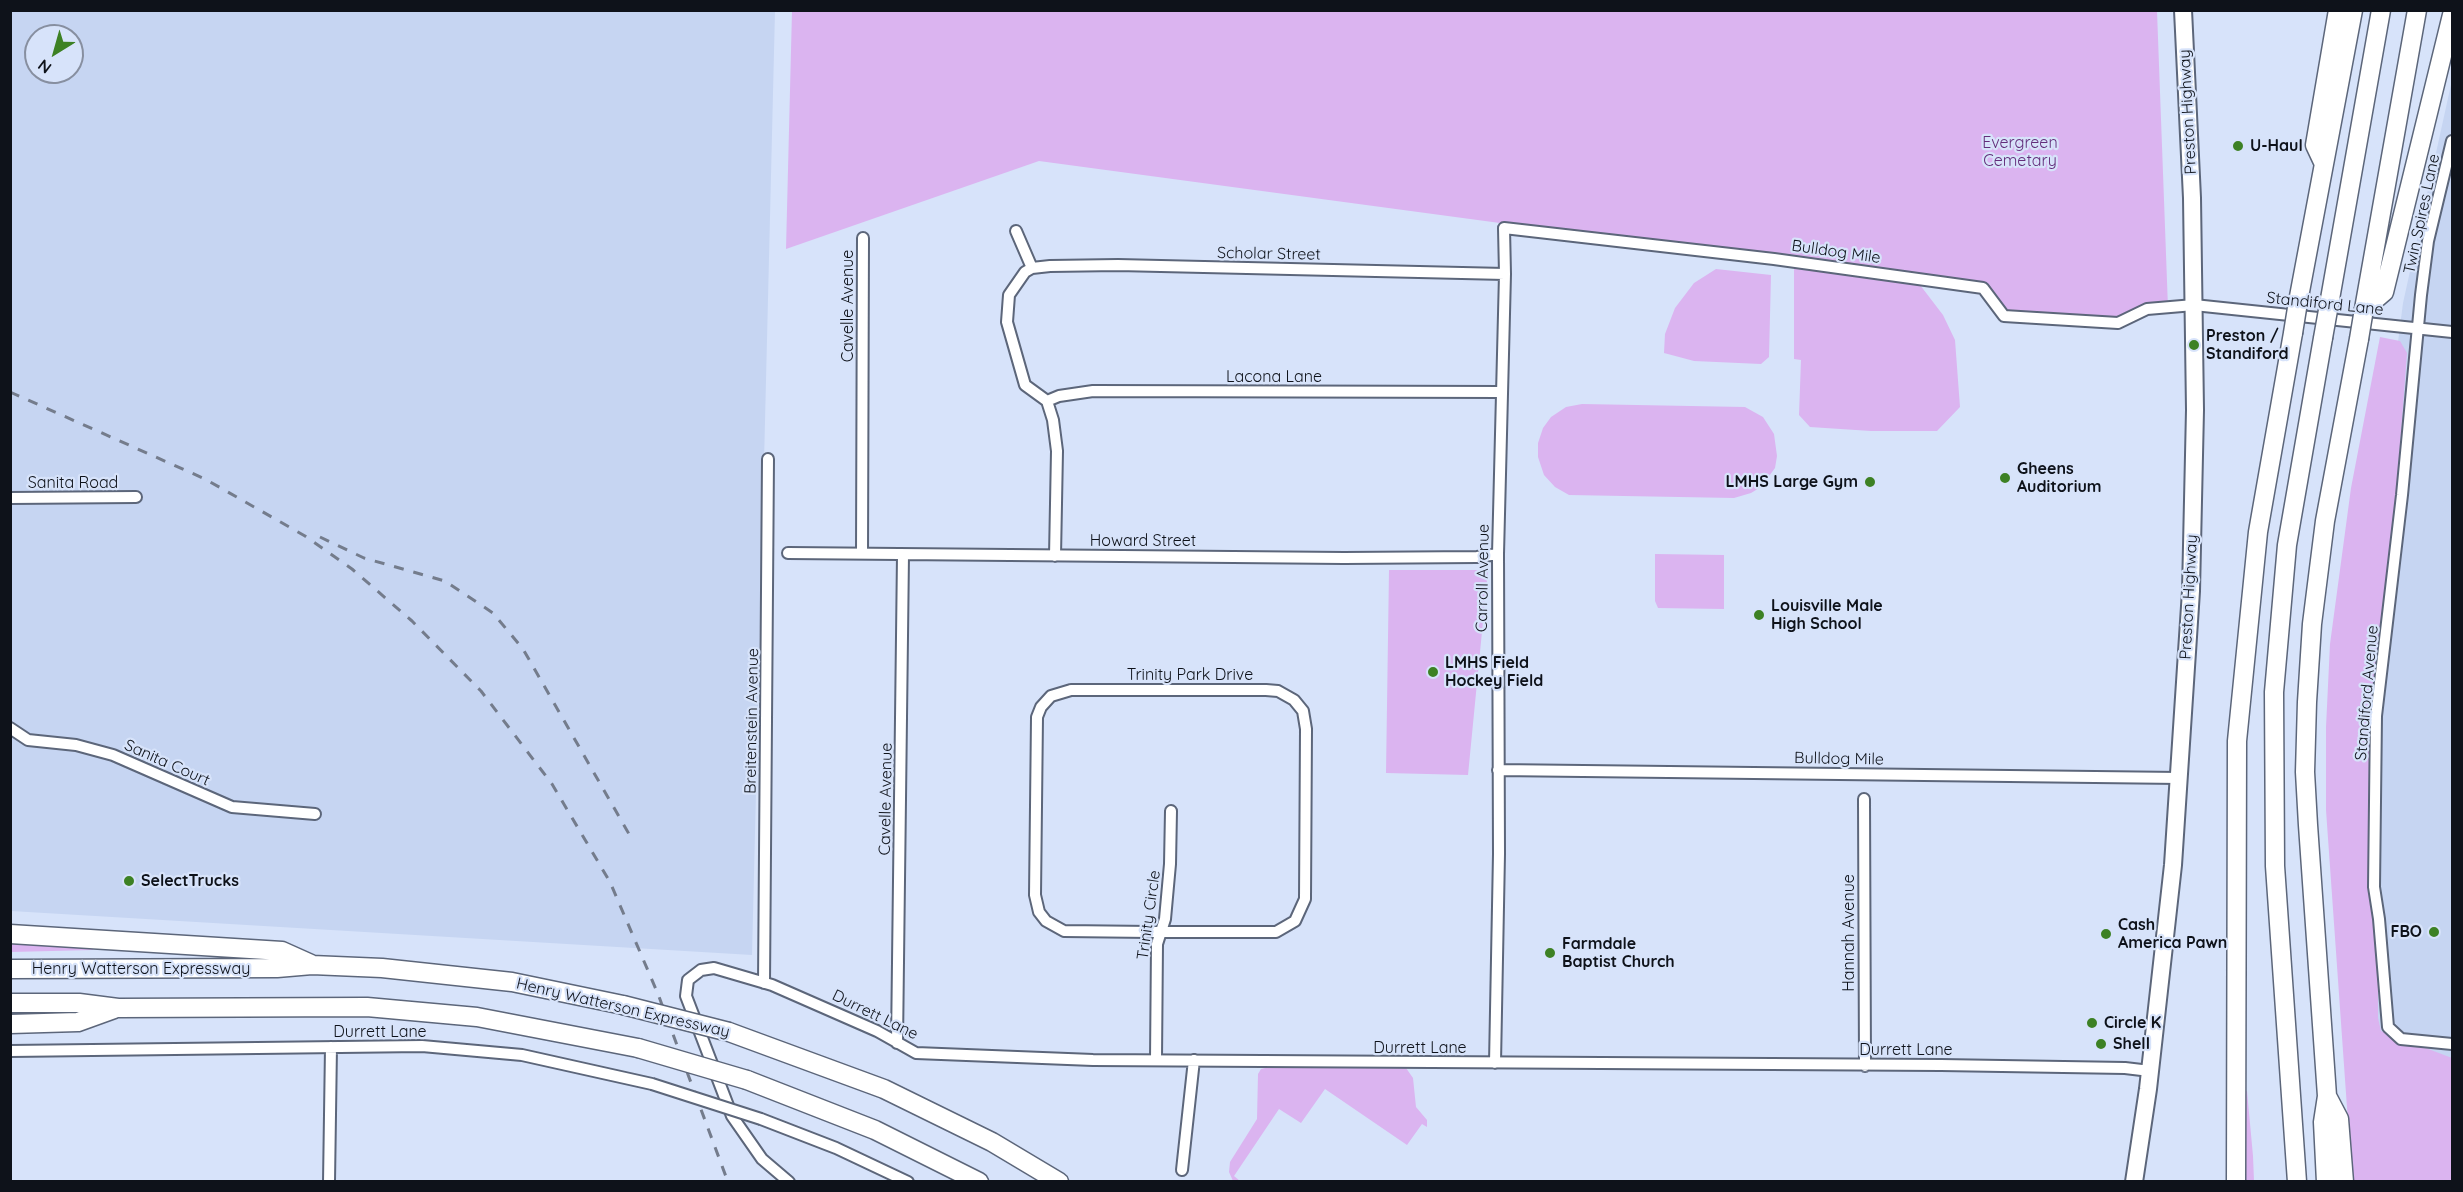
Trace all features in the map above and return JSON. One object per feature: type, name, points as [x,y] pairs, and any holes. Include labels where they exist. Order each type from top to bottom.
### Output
[{"type":"highway","points":[[2323,162],[2315,145],[2338,10]]},
{"type":"highway","points":[[2236,1182],[2237,741],[2258,532],[2323,162],[2328,148],[2353,10]]},
{"type":"highway","points":[[2297,1182],[2274,854],[2274,692],[2287,545],[2381,10]]},
{"type":"highway","points":[[2326,1182],[2323,1122],[2327,1096],[2308,825],[2307,702],[2312,624],[2324,531],[2417,10]]},
{"type":"highway","points":[[2364,309],[2384,292],[2452,15]]},
{"type":"highway","points":[[10,934],[282,951],[312,965]]},
{"type":"highway","name":"Henry Watterson Expressway","points":[[10,969],[277,968],[312,965],[464,975],[555,989],[729,1032],[884,1089],[992,1142],[1059,1182]]},
{"type":"highway","name":"Henry Watterson Expressway","points":[[10,1003],[79,1003],[118,1008],[310,1006],[422,1011],[528,1025],[638,1048],[747,1080],[875,1130],[979,1182]]},
{"type":"highway","points":[[10,1024],[78,1022],[118,1008]]},
{"type":"highway","points":[[2327,1096],[2339,1119],[2344,1182]]},
{"type":"highway","points":[[2287,1182],[2295,1154]]},
{"type":"main road","name":"Preston Highway","points":[[2134,1182],[2150,1071],[2174,865],[2191,591],[2195,452],[2194,305],[2183,10]]},
{"type":"street","name":"Twin Spires Lane","points":[[2417,328],[2428,241],[2452,141]]},
{"type":"street","name":"Bulldog Mile","points":[[1505,274],[1504,228],[1774,259],[1983,288],[2004,316],[2118,323],[2147,309],[2194,305]]},
{"type":"street","points":[[1016,231],[1032,268],[1020,278],[1009,295],[1007,322],[1025,385],[1047,401],[1053,420],[1057,451],[1055,556]]},
{"type":"street","name":"Cavelle Avenue","points":[[862,554],[863,238]]},
{"type":"street","name":"Scholar Street","points":[[1032,268],[1118,265],[1505,274]]},
{"type":"street","name":"Carroll Avenue","points":[[1495,1063],[1499,854],[1498,554],[1505,274]]},
{"type":"street","name":"Standiford Lane","points":[[2194,305],[2452,332]]},
{"type":"street","name":"Standiford Avenue","points":[[2417,328],[2401,503],[2376,716],[2374,887],[2388,1026],[2401,1039],[2452,1044]]},
{"type":"street","name":"Lacona Lane","points":[[1047,401],[1059,396],[1093,391],[1502,392]]},
{"type":"street","name":"Breitenstein Avenue","points":[[764,983],[768,459]]},
{"type":"street","name":"Sanita Road","points":[[10,498],[136,497]]},
{"type":"street","name":"Howard Street","points":[[788,553],[1344,558],[1477,557],[1498,554]]},
{"type":"street","name":"Cavelle Avenue","points":[[897,1043],[903,555]]},
{"type":"street","name":"Trinity Park Drive","points":[[1071,690],[1266,690],[1285,694],[1294,700],[1303,711],[1306,729],[1306,872],[1305,899],[1301,912],[1290,926],[1276,932],[1161,932],[1064,930],[1052,926],[1039,912],[1035,895],[1036,740],[1037,717],[1041,707],[1051,696],[1071,690]]},
{"type":"street","name":"Sanita Court","points":[[10,728],[28,740],[76,745],[113,755],[232,807],[315,814]]},
{"type":"street","name":"Bulldog Mile","points":[[1498,770],[2180,778]]},
{"type":"street","name":"Hannah Avenue","points":[[1864,799],[1865,1066]]},
{"type":"street","name":"Trinity Circle","points":[[1156,1059],[1157,945],[1165,919],[1170,864],[1171,811]]},
{"type":"street","name":"Durrett Lane","points":[[789,1182],[762,1159],[736,1125],[686,996],[688,980],[696,972],[708,968],[764,983],[807,999],[916,1053],[1194,1060],[2126,1068],[2150,1071]]},
{"type":"street","name":"Durrett Lane","points":[[10,1052],[423,1046],[471,1048],[557,1062],[652,1084],[761,1119],[836,1148],[908,1182]]},
{"type":"street","points":[[329,1182],[331,1047]]},
{"type":"street","points":[[1182,1170],[1194,1060]]},
{"type":"shaded area","points":[[10,11],[775,11],[752,955],[11,911]]},
{"type":"shaded area","points":[[2452,80],[2452,1181],[2369,1104],[2358,655],[2403,303]]},
{"type":"green space","name":"Evergreen Cemetary","points":[[792,11],[2157,11],[2168,308],[2118,323],[2004,316],[1983,288],[1039,161],[786,249]]},
{"type":"green space","points":[[1794,267],[1917,281],[1943,315],[1955,340],[1960,407],[1937,431],[1871,431],[1810,427],[1799,415],[1801,360],[1794,359]]},
{"type":"green space","points":[[1716,269],[1771,275],[1769,357],[1761,364],[1694,361],[1664,353],[1665,334],[1675,308],[1694,283]]},
{"type":"green space","points":[[2380,337],[2400,341],[2407,353],[2396,498],[2370,738],[2368,861],[2378,959],[2378,1018],[2381,1031],[2452,1058],[2452,1181],[2353,1182],[2349,1136],[2326,810],[2326,727],[2330,644],[2351,488]]},
{"type":"green space","points":[[1582,404],[1745,407],[1763,417],[1774,434],[1777,456],[1775,468],[1761,487],[1734,498],[1569,495],[1555,487],[1544,475],[1538,457],[1538,443],[1543,428],[1551,417],[1566,407]]},
{"type":"green space","points":[[1655,554],[1724,555],[1724,609],[1658,608],[1655,601]]},
{"type":"green space","name":"LMHS Field Hockey Field","points":[[1389,570],[1488,570],[1468,775],[1386,773]]},
{"type":"green space","points":[[11,944],[93,947],[93,950],[11,952]]},
{"type":"green space","points":[[1269,1067],[1406,1068],[1413,1078],[1416,1107],[1427,1120],[1427,1127],[1422,1124],[1407,1145],[1325,1089],[1301,1123],[1279,1109],[1234,1176],[1240,1181],[1233,1181],[1229,1172],[1230,1162],[1257,1119],[1258,1074],[1261,1069]]},
{"type":"green space","points":[[2247,1091],[2254,1181],[2241,1181],[2240,1093]]},
{"type":"railway","points":[[10,392],[205,479],[305,536],[352,569],[412,621],[481,691],[552,784],[610,882],[658,994],[728,1182]]},
{"type":"railway","points":[[320,537],[364,558],[445,581],[493,613],[523,649],[629,834]]},
{"type":"place","name":"U-Haul","points":[[2238,146]]},
{"type":"place","name":"Preston / Standiford","points":[[2194,345]]},
{"type":"place","name":"Gheens Auditorium","points":[[2005,478]]},
{"type":"place","name":"LMHS Large Gym","points":[[1870,482]]},
{"type":"place","name":"Louisville Male High School","points":[[1759,615]]},
{"type":"place","name":"LMHS Field Hockey Field","points":[[1433,672]]},
{"type":"place","name":"SelectTrucks","points":[[129,881]]},
{"type":"place","name":"FBO","points":[[2434,932]]},
{"type":"place","name":"Cash America Pawn","points":[[2106,934]]},
{"type":"place","name":"Farmdale Baptist Church","points":[[1550,953]]},
{"type":"place","name":"Circle K","points":[[2092,1023]]},
{"type":"place","name":"Shell","points":[[2101,1044]]}]
